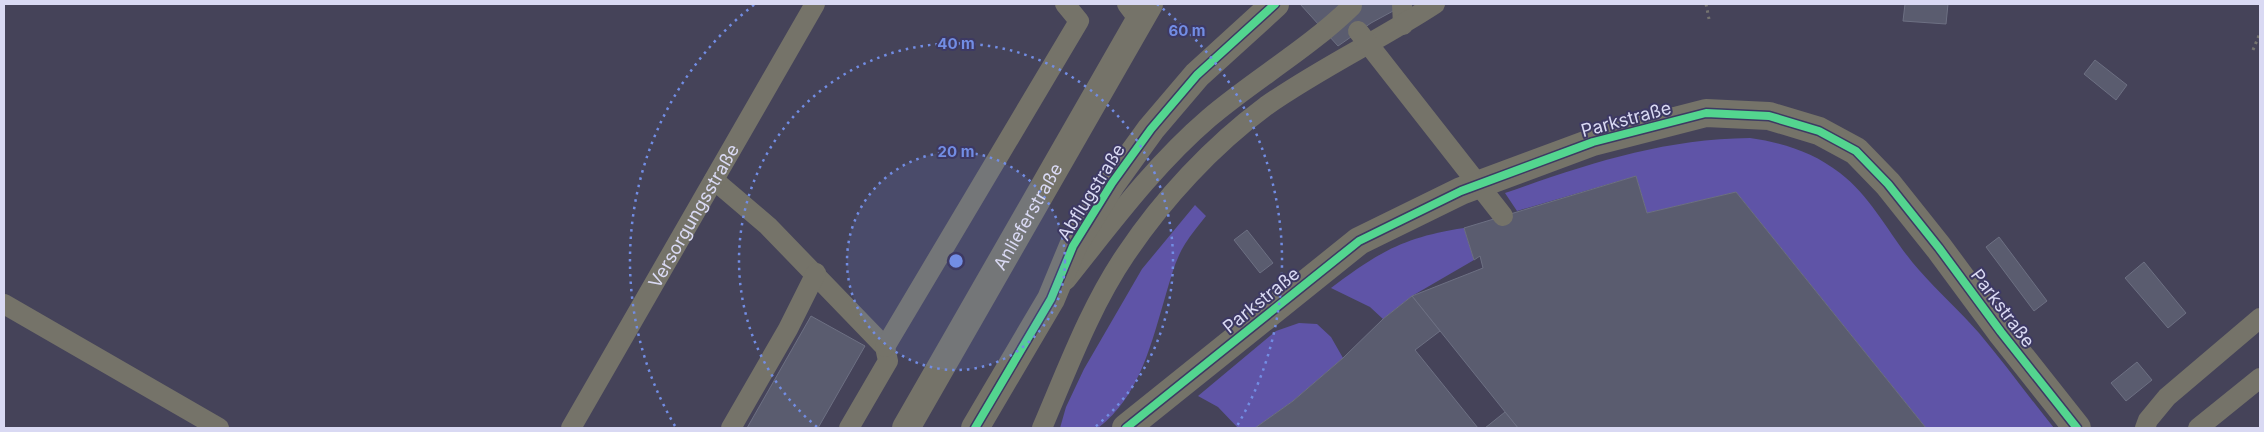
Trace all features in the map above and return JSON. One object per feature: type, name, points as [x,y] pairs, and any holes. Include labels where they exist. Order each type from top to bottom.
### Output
[{"type":"street","name":"Abflugstraße","points":[[975,428],[1051,299],[1073,246],[1112,182],[1150,129],[1197,75],[1275,4]]},
{"type":"street","name":"Anlieferstraße","points":[[906,428],[1139,9]]},
{"type":"street","name":"Parkstraße","points":[[1126,428],[1359,241],[1460,191],[1540,161],[1593,142],[1706,113],[1769,116],[1819,132],[1856,151],[1888,184],[2077,428]]},
{"type":"lane","name":"Versorgungsstraße","points":[[571,428],[815,4]]},
{"type":"lane","points":[[885,347],[1079,21],[1065,4]]},
{"type":"lane","points":[[1402,4],[1403,25]]},
{"type":"lane","points":[[1042,428],[1100,300],[1126,254],[1175,191],[1216,149],[1266,107],[1331,65],[1403,25],[1435,4]]},
{"type":"lane","points":[[1051,299],[1124,208],[1159,168],[1208,118],[1331,26],[1352,5]]},
{"type":"lane","points":[[1352,5],[1358,31],[1502,216]]},
{"type":"lane","points":[[714,180],[768,226],[816,273],[885,347],[888,361],[849,428]]},
{"type":"lane","points":[[732,428],[788,329],[816,273]]},
{"type":"lane","points":[[4,304],[219,428]]},
{"type":"lane","points":[[2145,428],[2148,420],[2167,397],[2260,318]]},
{"type":"lane","points":[[2198,428],[2260,378]]},
{"type":"path","points":[[1706,4],[1709,19]]},
{"type":"path","points":[[2253,50],[2260,33]]},
{"type":"shaded area","points":[[1750,138],[1775,143],[1809,154],[1830,166],[1852,183],[1909,258],[1979,333],[2054,428],[1926,428],[1736,192],[1647,213],[1636,176],[1517,211],[1505,193],[1596,163],[1655,148],[1717,139]]},
{"type":"shaded area","points":[[1195,205],[1206,216],[1179,255],[1149,349],[1134,384],[1112,415],[1098,428],[1060,428],[1066,407],[1084,369],[1142,269]]},
{"type":"shaded area","points":[[1464,228],[1474,260],[1412,296],[1383,319],[1370,307],[1331,288],[1378,256],[1408,241]]},
{"type":"shaded area","points":[[1299,323],[1317,324],[1331,337],[1343,358],[1293,401],[1255,428],[1238,428],[1218,407],[1198,396],[1276,331]]},
{"type":"building","points":[[1300,4],[1406,4],[1371,23],[1338,46]]},
{"type":"building","points":[[1905,4],[1948,4],[1946,24],[1903,21]]},
{"type":"building","points":[[2095,60],[2127,85],[2116,100],[2084,74]]},
{"type":"building","points":[[1636,176],[1647,213],[1736,192],[1926,428],[1518,428],[1412,296],[1483,268],[1480,256],[1474,260],[1464,228]]},
{"type":"building","points":[[1247,230],[1273,263],[1260,273],[1234,240]]},
{"type":"building","points":[[1999,237],[2047,301],[2034,311],[1986,247]]},
{"type":"building","points":[[2144,262],[2186,313],[2168,328],[2125,278]]},
{"type":"building","points":[[1412,296],[1440,331],[1415,350],[1478,428],[1255,428],[1293,401],[1343,358],[1383,319]]},
{"type":"building","points":[[811,316],[865,346],[818,428],[747,428]]},
{"type":"building","points":[[2137,362],[2152,380],[2126,401],[2111,383]]},
{"type":"building","points":[[1505,412],[1518,428],[1485,428]]},
{"type":"cycle path","points":[[975,428],[1051,299],[1073,246],[1112,183],[1151,129],[1197,75],[1275,4]]},
{"type":"cycle path","points":[[1126,428],[1359,241],[1461,191],[1593,142],[1706,113],[1769,116],[1819,131],[1856,151],[1888,184],[2077,428]]}]
